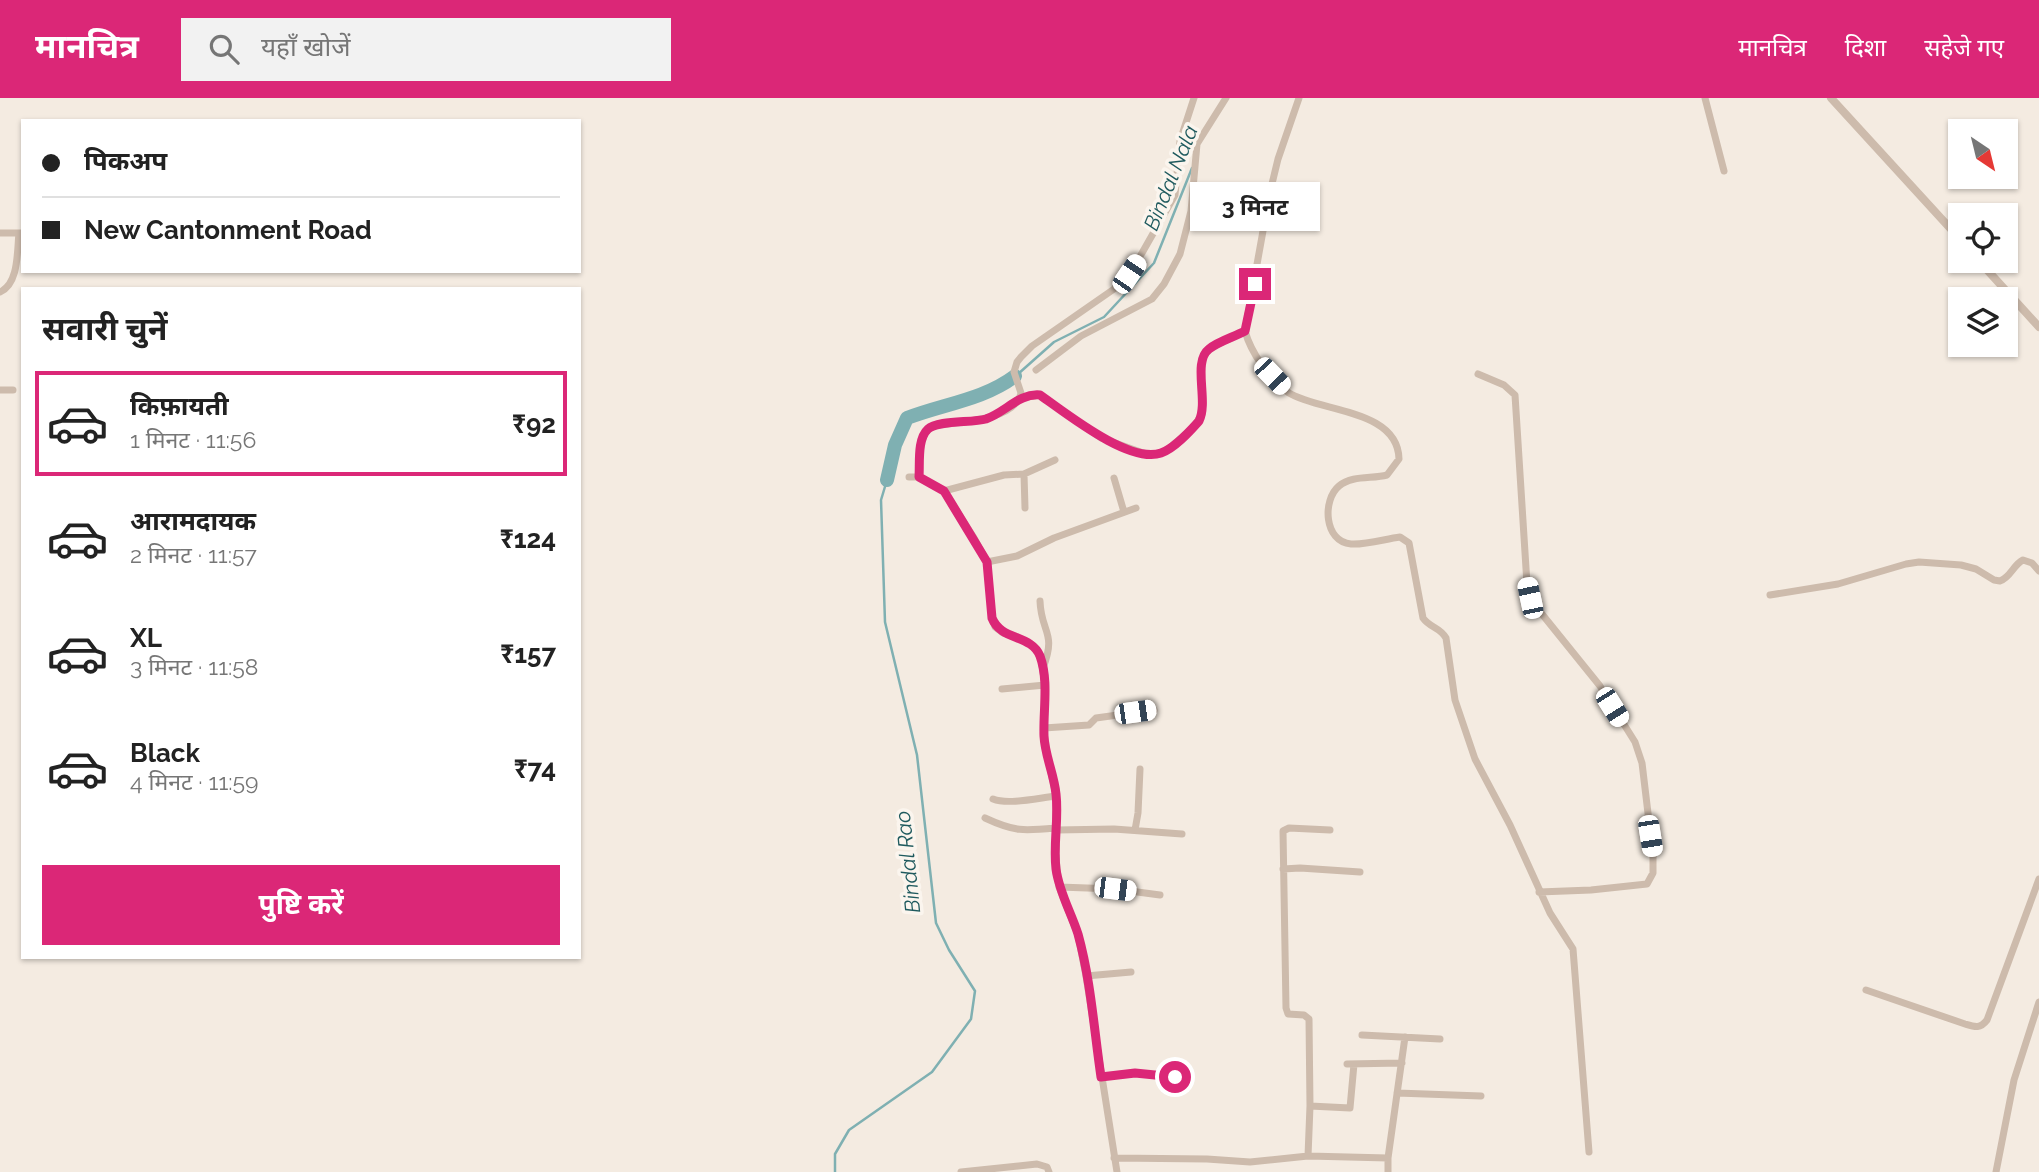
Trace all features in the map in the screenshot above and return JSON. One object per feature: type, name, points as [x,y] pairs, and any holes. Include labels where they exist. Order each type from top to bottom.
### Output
[{"type":"street","points":[[1020,395],[1014,372],[1017,362],[1032,346],[1114,289],[1129,274],[1142,253],[1175,195],[1180,141],[1194,98]]},
{"type":"street","points":[[1036,370],[1081,336],[1152,299],[1164,284],[1180,254],[1191,211],[1197,144],[1226,98]]},
{"type":"street","points":[[1299,98],[1272,181],[1245,331],[1253,352],[1287,392],[1377,424],[1391,436],[1399,455],[1387,475],[1352,480],[1339,485],[1331,498],[1327,520],[1337,536],[1350,544],[1400,537],[1409,543],[1423,618],[1430,626],[1442,630],[1446,638],[1455,700],[1475,759],[1510,825],[1550,914],[1573,949],[1589,1152]]},
{"type":"street","points":[[1705,98],[1724,171]]},
{"type":"street","points":[[1831,98],[1948,226]]},
{"type":"street","points":[[0,233],[21,233],[12,281],[0,292]]},
{"type":"street","points":[[1990,273],[2039,327]]},
{"type":"street","points":[[919,477],[921,443],[927,430],[932,426],[987,418],[1008,408],[1020,395],[1040,395],[1101,438],[1149,455],[1167,450],[1193,428],[1202,414],[1203,355],[1212,347],[1245,331]]},
{"type":"street","points":[[1478,374],[1504,385],[1515,395],[1530,598],[1600,686],[1635,742],[1642,763],[1653,855],[1653,873],[1647,884],[1539,892]]},
{"type":"street","points":[[0,390],[13,390]]},
{"type":"street","points":[[944,491],[1004,475],[1024,474],[1055,460]]},
{"type":"street","points":[[1024,474],[1025,508]]},
{"type":"street","points":[[909,477],[919,477],[944,491],[987,562],[995,626],[1003,633],[1035,647],[1041,659],[1045,685],[1044,728],[1056,796],[1055,849],[1059,887],[1078,935],[1117,1172]]},
{"type":"street","points":[[1114,478],[1124,512]]},
{"type":"street","points":[[987,562],[1017,556],[1054,538],[1136,508]]},
{"type":"street","points":[[1769,595],[1838,584],[1919,562],[1961,565],[2000,581],[2011,575],[2023,560],[2032,563],[2039,571]]},
{"type":"street","points":[[1040,601],[1040,612],[1050,646],[1042,669]]},
{"type":"street","points":[[1002,689],[1045,685]]},
{"type":"street","points":[[1044,728],[1089,725],[1096,718],[1154,710]]},
{"type":"street","points":[[1135,830],[1140,769]]},
{"type":"street","points":[[993,799],[1012,802],[1056,796]]},
{"type":"street","points":[[985,818],[1008,829],[1021,831],[1135,830],[1182,834]]},
{"type":"street","points":[[1308,1156],[1309,1019],[1304,1015],[1288,1014],[1286,1008],[1283,836],[1285,829],[1330,830]]},
{"type":"street","points":[[1283,869],[1360,872]]},
{"type":"street","points":[[1866,990],[1976,1028],[1983,1026],[2039,879]]},
{"type":"street","points":[[1059,887],[1115,889],[1160,895]]},
{"type":"street","points":[[1086,976],[1131,972]]},
{"type":"street","points":[[1996,1172],[2014,1080],[2039,1002]]},
{"type":"street","points":[[1362,1035],[1440,1038]]},
{"type":"street","points":[[1388,1172],[1405,1037]]},
{"type":"street","points":[[1310,1106],[1350,1108],[1350,1064],[1402,1063]]},
{"type":"street","points":[[1101,1077],[1135,1073],[1189,1078]]},
{"type":"street","points":[[1397,1093],[1481,1096]]},
{"type":"street","points":[[1114,1158],[1250,1162],[1308,1156],[1388,1158]]},
{"type":"street","points":[[961,1172],[1043,1164],[1049,1172]]},
{"type":"waterway","name":"Bindal Nala","points":[[1018,374],[1054,342],[1104,317],[1154,263],[1192,168]]},
{"type":"waterway","name":"Bindal Rao","points":[[887,480],[895,445],[907,418],[990,391],[1015,376]]},
{"type":"waterway","name":"Bindal Rao","points":[[835,1172],[835,1154],[849,1130],[932,1072],[971,1019],[975,991],[949,950],[936,923],[917,755],[885,622],[881,500],[887,480]]},
{"type":"route","points":[[1175,1077],[1135,1073],[1101,1077],[1078,935],[1059,887],[1056,869],[1056,796],[1045,740],[1045,685],[1041,659],[1035,647],[1003,633],[995,626],[987,562],[944,491],[919,477],[921,443],[923,435],[932,426],[987,418],[1008,408],[1020,398],[1034,394],[1040,395],[1112,443],[1149,455],[1167,450],[1199,421],[1203,398],[1203,355],[1212,347],[1245,331],[1255,284]]}]
